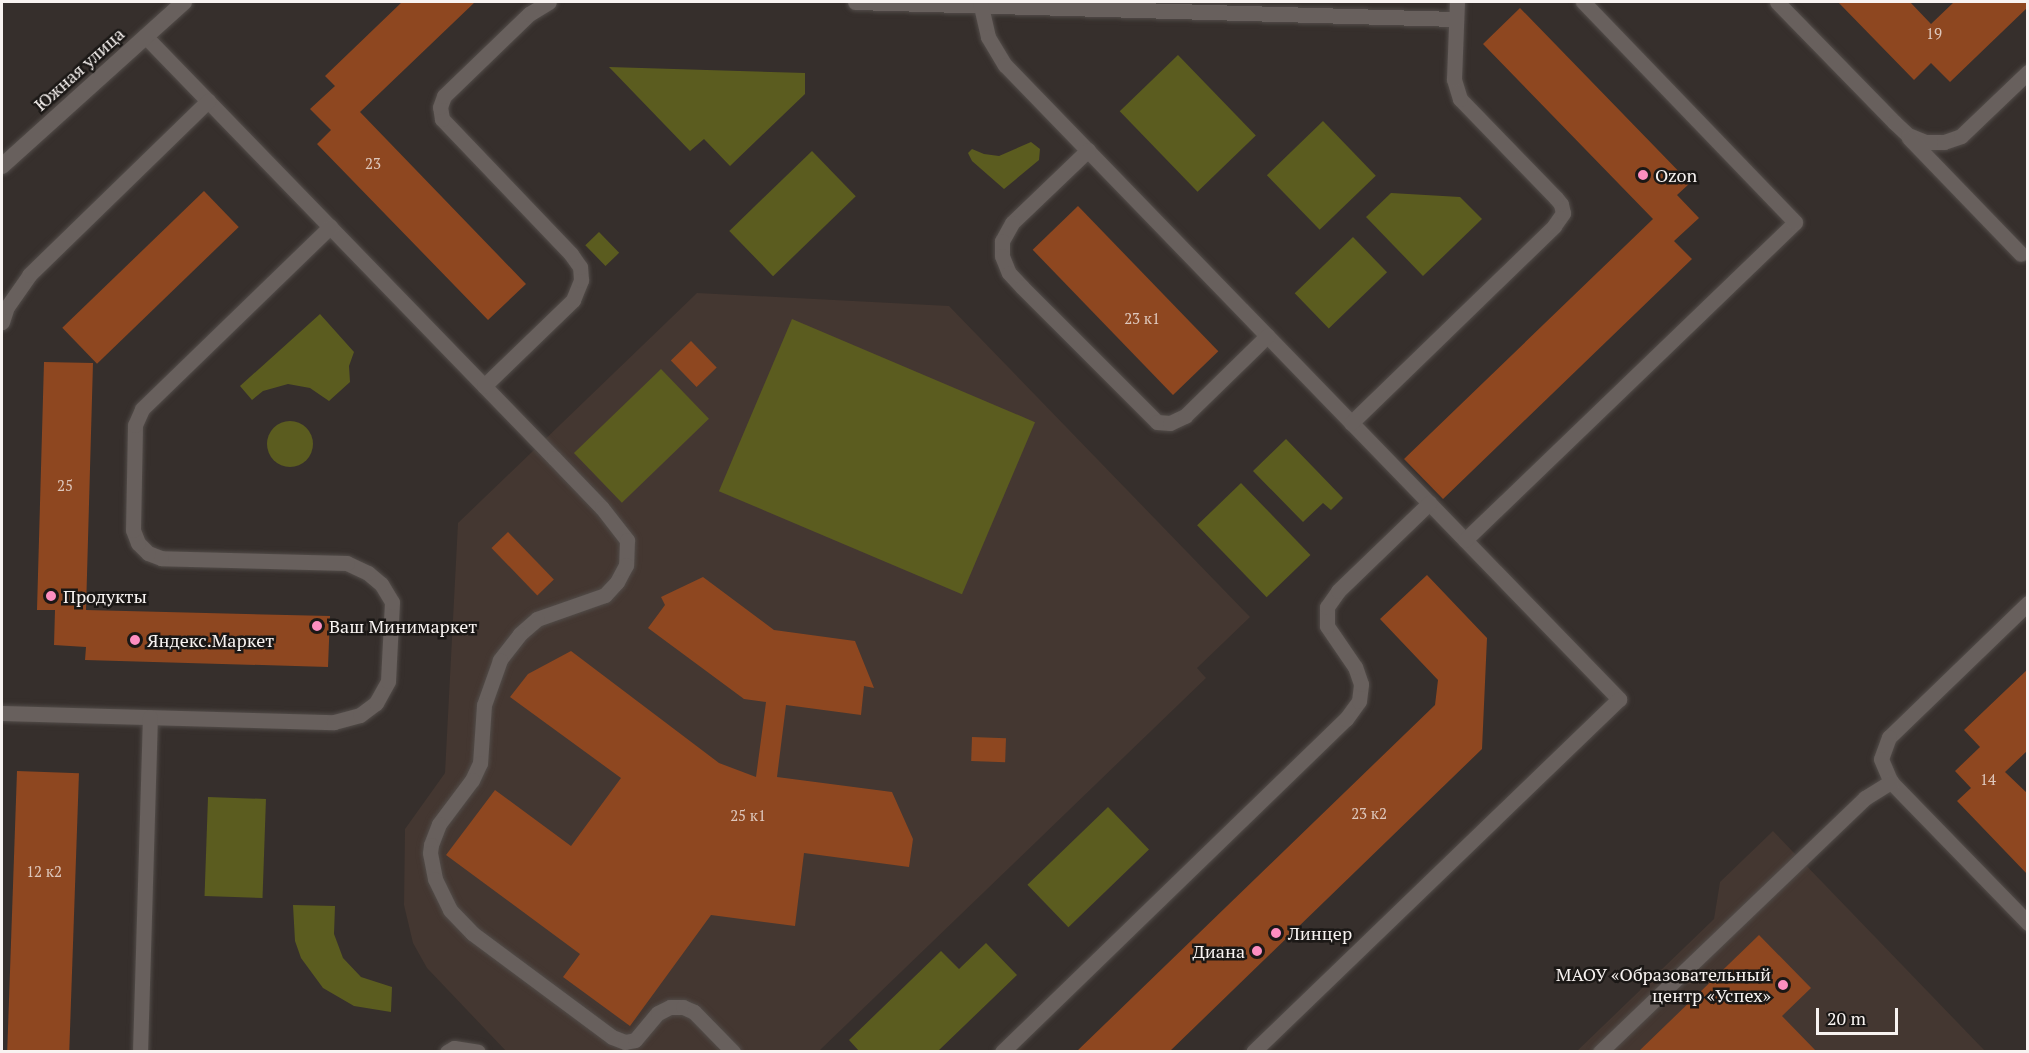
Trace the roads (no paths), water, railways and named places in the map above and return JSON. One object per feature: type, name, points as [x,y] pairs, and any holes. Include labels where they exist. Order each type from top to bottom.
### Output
[{"type":"street","name":"Южная улица","points":[[2,166],[184,2]]},
{"type":"lane","points":[[484,386],[573,300],[581,280],[580,267],[571,254],[442,119],[440,107],[444,96],[529,14],[549,2]]},
{"type":"lane","points":[[855,2],[980,3],[1456,19]]},
{"type":"lane","points":[[1352,423],[1554,226],[1563,213],[1561,204],[1556,198],[1460,99],[1454,79],[1456,2]]},
{"type":"lane","points":[[1465,540],[1796,222],[1582,2]]},
{"type":"lane","points":[[1777,2],[2021,254]]},
{"type":"lane","points":[[980,3],[988,37],[1005,65],[1618,699],[1253,1052]]},
{"type":"lane","points":[[145,36],[602,508],[627,540],[626,565],[617,582],[605,595],[537,620],[520,634],[500,660],[484,705],[480,763],[472,780],[439,824],[431,845],[430,853],[438,886],[450,910],[472,933],[612,1037],[625,1042],[635,1040],[658,1013],[670,1007],[683,1007],[702,1020],[733,1052]]},
{"type":"lane","points":[[1894,122],[1908,135],[1925,142],[1944,142],[1961,136],[2028,72]]},
{"type":"lane","points":[[2,322],[7,307],[29,275],[208,101]]},
{"type":"lane","points":[[1088,150],[1012,223],[1002,241],[1002,256],[1009,273],[1022,287],[1156,422],[1170,423],[1185,416],[1267,336]]},
{"type":"lane","points":[[2,712],[334,722],[360,715],[376,703],[388,681],[392,602],[381,584],[368,573],[347,562],[161,558],[148,553],[138,543],[133,530],[135,426],[142,408],[330,227]]},
{"type":"lane","points":[[1002,1052],[1346,719],[1359,701],[1361,684],[1355,667],[1326,626],[1327,607],[1338,591],[1429,503]]},
{"type":"lane","points":[[2028,603],[1889,737],[1881,759],[1891,782],[2028,923]]},
{"type":"lane","points":[[140,1052],[150,717]]},
{"type":"lane","points":[[1600,1052],[1865,798],[1891,782]]},
{"type":"lane","points":[[447,1052],[454,1048],[478,1052]]},
{"type":"place","name":"Ozon","points":[[1643,175]]},
{"type":"place","name":"Продукты","points":[[51,596]]},
{"type":"place","name":"Ваш Минимаркет","points":[[317,626]]},
{"type":"place","name":"Яндекс.Маркет","points":[[135,640]]},
{"type":"place","name":"Линцер","points":[[1276,933]]},
{"type":"place","name":"Диана","points":[[1257,951]]},
{"type":"place","name":"МАОУ «Образовательный центр «Успех»","points":[[1783,985]]}]
